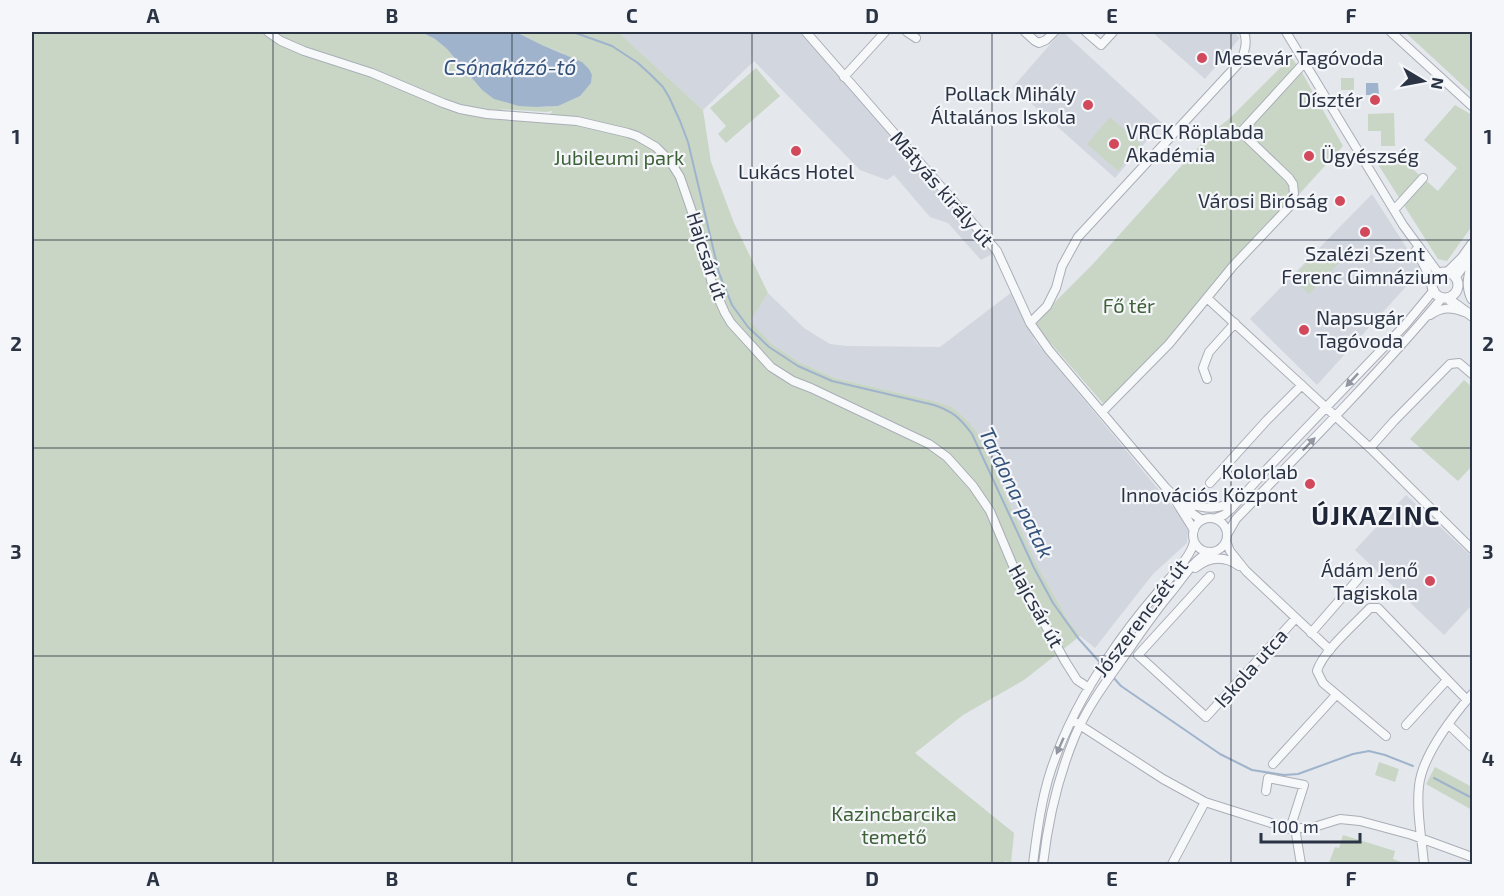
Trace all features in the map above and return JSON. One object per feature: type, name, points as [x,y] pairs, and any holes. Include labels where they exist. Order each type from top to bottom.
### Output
[{"type":"street","name":"Hajcsár út","points":[[268,32],[304,51],[372,73],[443,104],[487,114],[577,121],[628,133],[656,147],[670,161],[680,177],[701,238],[712,284],[725,314],[739,333],[771,368],[793,381],[929,444],[947,457],[973,486],[990,511],[1014,568],[1065,660],[1077,680],[1089,688]]},
{"type":"street","name":"Mátyás király út","points":[[806,32],[997,250],[1030,323],[1049,350],[1166,488],[1192,514],[1202,520]]},
{"type":"street","points":[[844,76],[885,32]]},
{"type":"street","points":[[907,32],[916,38]]},
{"type":"street","points":[[1025,32],[1039,43],[1054,32]]},
{"type":"street","points":[[1086,32],[1101,45],[1113,32]]},
{"type":"street","points":[[1030,323],[1047,306],[1056,288],[1062,266],[1078,237],[1239,63],[1246,46],[1244,32]]},
{"type":"street","points":[[1286,32],[1403,225],[1441,280],[1444,298]]},
{"type":"street","points":[[1391,32],[1473,106]]},
{"type":"street","points":[[1102,412],[1169,344],[1233,266],[1292,202],[1293,184],[1289,178],[1241,132],[1305,62]]},
{"type":"street","points":[[1394,210],[1423,178]]},
{"type":"street","points":[[1216,519],[1231,510],[1405,325],[1473,244]]},
{"type":"street","points":[[1441,280],[1473,253]]},
{"type":"street","points":[[1473,264],[1467,285],[1468,292],[1473,299]]},
{"type":"street","points":[[1211,552],[1222,547],[1236,519],[1336,416],[1444,298],[1451,297],[1457,291],[1458,282],[1441,280]]},
{"type":"street","points":[[1457,291],[1471,311]]},
{"type":"street","points":[[1207,298],[1370,448],[1473,549]]},
{"type":"street","points":[[1444,298],[1471,311]]},
{"type":"street","points":[[1422,322],[1437,310],[1446,308],[1471,311]]},
{"type":"street","points":[[1207,379],[1203,368],[1209,352],[1235,323]]},
{"type":"street","points":[[1370,448],[1450,364],[1459,363],[1473,374]]},
{"type":"street","points":[[1210,483],[1302,385]]},
{"type":"street","points":[[1166,488],[1194,530]]},
{"type":"street","points":[[1179,501],[1202,508],[1219,507],[1246,492]]},
{"type":"street","points":[[1227,537],[1224,524],[1216,519],[1202,520],[1194,530],[1194,542],[1200,549],[1233,562],[1246,571]]},
{"type":"street","name":"Iskola utca","points":[[1227,537],[1230,551],[1246,571],[1330,650]]},
{"type":"street","name":"Jószerencsét út","points":[[1033,864],[1049,776],[1072,720],[1108,657],[1150,601],[1191,553],[1194,542]]},
{"type":"street","name":"Jószerencsét út","points":[[1043,864],[1047,827],[1058,785],[1081,724],[1105,683],[1160,606],[1200,557],[1211,552]]},
{"type":"street","points":[[1181,581],[1194,568],[1208,560],[1222,558],[1233,562]]},
{"type":"street","name":"Iskola utca","points":[[1210,576],[1138,655],[1206,717],[1296,619]]},
{"type":"street","name":"Iskola utca","points":[[1311,633],[1359,578]]},
{"type":"street","points":[[1386,736],[1323,683],[1317,671],[1319,664],[1330,650],[1370,608],[1378,608],[1447,680],[1470,697],[1448,724],[1434,747],[1419,784],[1424,864]]},
{"type":"street","points":[[1406,725],[1447,680]]},
{"type":"street","points":[[1273,764],[1336,695]]},
{"type":"street","points":[[1072,720],[1163,779],[1205,801],[1292,828],[1314,827],[1340,819],[1350,819],[1421,838],[1473,856]]},
{"type":"street","points":[[1448,724],[1473,747]]},
{"type":"street","points":[[1266,791],[1268,778],[1304,785],[1292,828],[1301,864]]},
{"type":"street","points":[[1172,864],[1205,801]]},
{"type":"shaded area","points":[[618,32],[800,32],[994,253],[981,260],[948,223],[930,217],[894,175],[887,180],[860,170],[754,61],[703,110]]},
{"type":"shaded area","name":"Pollack Mihály Általános Iskola","points":[[1061,32],[1162,123],[1115,178],[1013,87]]},
{"type":"shaded area","name":"Mesevár Tagóvoda","points":[[1152,32],[1234,32],[1240,38],[1205,79]]},
{"type":"shaded area","name":"Szalézi Szent Ferenc Gimnázium","points":[[1372,194],[1421,270],[1317,385],[1250,319]]},
{"type":"shaded area","points":[[1012,292],[1035,341],[1183,519],[1188,530],[1187,543],[1153,574],[1095,648],[1080,636],[1068,620],[1037,565],[978,433],[966,419],[952,407],[835,378],[799,362],[772,344],[749,320],[768,293],[804,328],[830,344],[940,347]]},
{"type":"shaded area","name":"Ádám Jenő Tagiskola","points":[[1406,495],[1419,507],[1415,512],[1429,526],[1434,521],[1472,557],[1472,605],[1444,635],[1355,550]]},
{"type":"green space","points":[[32,32],[421,32],[435,39],[447,49],[482,90],[507,103],[536,107],[558,106],[591,83],[592,75],[562,53],[516,32],[618,32],[703,110],[711,162],[734,223],[768,293],[750,321],[772,344],[799,362],[835,378],[952,407],[966,419],[978,433],[1037,565],[1068,620],[1080,636],[1024,680],[963,715],[915,753],[1014,833],[1011,863],[1005,861],[1004,864],[32,864]],"holes":[[[499,109],[552,111],[549,115],[521,114]]]},
{"type":"green space","points":[[1405,32],[1472,32],[1472,94]]},
{"type":"green space","name":"Fő tér","points":[[1291,57],[1343,146],[1169,344],[1107,408],[1047,339],[1034,320],[1093,264],[1211,133],[1229,119]]},
{"type":"green space","points":[[756,68],[780,96],[726,143],[718,134],[726,126],[710,108]]},
{"type":"green space","points":[[1341,78],[1354,78],[1354,90],[1341,90]]},
{"type":"green space","points":[[1455,105],[1472,115],[1472,226],[1447,261],[1438,259],[1379,166],[1387,159],[1394,159],[1398,162],[1401,159],[1438,191],[1457,168],[1424,140]]},
{"type":"green space","points":[[1394,113],[1395,146],[1381,146],[1381,131],[1368,131],[1368,114]]},
{"type":"green space","name":"VRCK Röplabda Akadémia","points":[[1110,117],[1141,144],[1118,171],[1087,144]]},
{"type":"green space","points":[[1322,247],[1339,263],[1309,294],[1292,278]]},
{"type":"green space","points":[[1464,380],[1472,387],[1472,466],[1458,481],[1410,439]]},
{"type":"green space","points":[[1379,762],[1399,769],[1395,782],[1375,775]]},
{"type":"green space","points":[[1435,767],[1472,787],[1472,810],[1426,784]]},
{"type":"green space","points":[[1343,835],[1395,851],[1393,859],[1404,863],[1325,864],[1329,863],[1335,847],[1339,848]]},
{"type":"water","name":"Csónakázó-tó","points":[[421,32],[516,32],[582,62],[592,75],[591,83],[580,96],[558,106],[519,106],[494,99],[482,90],[447,49],[435,39]]},
{"type":"water","points":[[1366,83],[1378,83],[1379,95],[1366,95]]},
{"type":"waterway","name":"Tardona-patak","points":[[573,32],[612,46],[638,63],[663,87],[669,97],[688,142],[719,273],[732,305],[748,327],[769,347],[798,366],[832,381],[934,405],[947,410],[960,420],[972,434],[1034,568],[1053,603],[1078,638],[1121,686],[1220,754],[1252,770],[1284,775],[1298,774],[1353,754],[1369,751],[1413,766]]},
{"type":"waterway","name":"Tardona-patak","points":[[1434,778],[1472,798]]},
{"type":"place","name":"Mesevár Tagóvoda","points":[[1202,58]]},
{"type":"place","name":"Dísztér","points":[[1375,100]]},
{"type":"place","name":"Pollack Mihály Általános Iskola","points":[[1088,105]]},
{"type":"place","name":"VRCK Röplabda Akadémia","points":[[1114,144]]},
{"type":"place","name":"Lukács Hotel","points":[[796,151]]},
{"type":"place","name":"Ügyészség","points":[[1309,156]]},
{"type":"place","name":"Városi Biróság","points":[[1340,201]]},
{"type":"place","name":"Szalézi Szent Ferenc Gimnázium","points":[[1365,232]]},
{"type":"place","name":"Napsugár Tagóvoda","points":[[1304,330]]},
{"type":"place","name":"Kolorlab Innovációs Központ","points":[[1310,484]]},
{"type":"place","name":"Ádám Jenő Tagiskola","points":[[1430,581]]},
{"type":"district","name":"ÚJKAZINC","points":[[1376,516]]},
{"type":"park label","name":"Jubileumi park","points":[[619,158]]},
{"type":"park label","name":"Kazincbarcika temető","points":[[894,826]]}]
